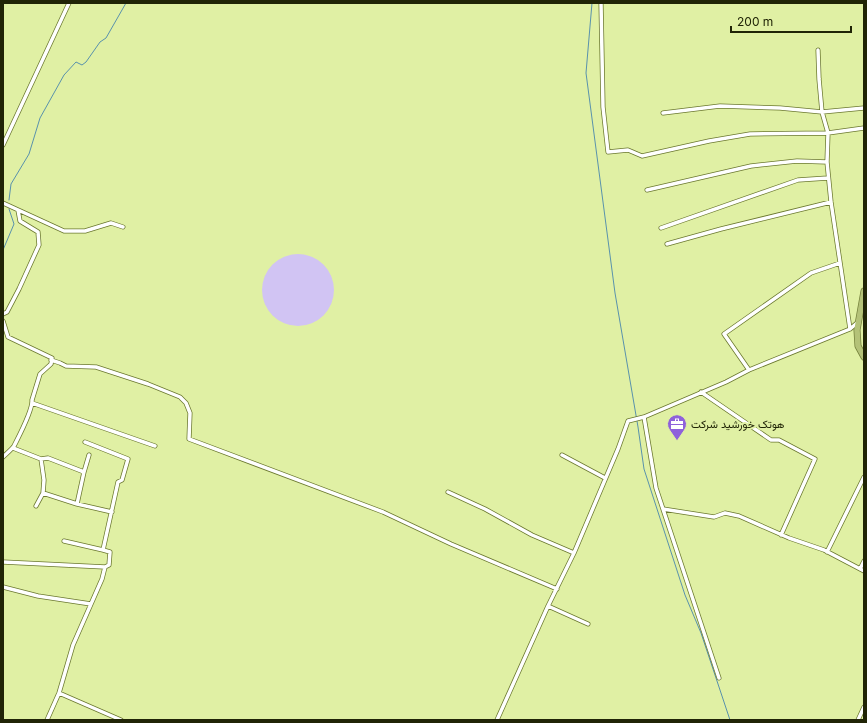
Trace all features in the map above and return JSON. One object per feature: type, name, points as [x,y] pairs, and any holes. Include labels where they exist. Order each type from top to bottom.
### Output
[{"type":"highway","points":[[864,291],[857,330],[858,346],[864,357]]},
{"type":"street","points":[[3,145],[69,3]]},
{"type":"street","points":[[601,3],[603,107],[608,152],[628,150],[642,156],[709,141],[750,134],[828,133],[864,128]]},
{"type":"street","points":[[818,50],[822,112],[828,133],[828,178],[850,329]]},
{"type":"street","points":[[663,113],[720,106],[780,108],[822,112],[864,108]]},
{"type":"street","points":[[647,190],[751,166],[797,160],[827,162]]},
{"type":"street","points":[[661,228],[798,180],[828,178]]},
{"type":"street","points":[[667,244],[831,202]]},
{"type":"street","points":[[3,203],[64,231],[85,231],[111,223],[123,227]]},
{"type":"street","points":[[3,314],[7,312],[39,245],[38,232],[20,221],[18,210]]},
{"type":"street","points":[[749,370],[724,334],[811,273],[840,263]]},
{"type":"street","points":[[3,321],[8,338],[52,358],[51,360],[66,366],[96,367],[148,384],[180,397],[186,403],[190,413],[188,439],[383,512],[450,544],[557,589]]},
{"type":"street","points":[[497,720],[548,606],[574,553],[618,449],[628,421],[644,417],[726,382],[749,370],[850,329],[858,322]]},
{"type":"street","points":[[3,458],[13,448],[26,420],[40,374],[51,364],[51,360]]},
{"type":"street","points":[[701,392],[771,440],[779,440],[815,459],[781,535]]},
{"type":"street","points":[[32,403],[155,446]]},
{"type":"street","points":[[644,417],[656,488],[719,678]]},
{"type":"street","points":[[85,442],[110,450],[128,459],[122,480],[118,482],[103,550]]},
{"type":"street","points":[[13,448],[42,458],[48,458],[84,472]]},
{"type":"street","points":[[77,504],[89,455]]},
{"type":"street","points":[[562,455],[605,478]]},
{"type":"street","points":[[36,506],[43,493],[44,480],[42,458]]},
{"type":"street","points":[[827,552],[864,478]]},
{"type":"street","points":[[448,492],[485,509],[532,535],[574,553]]},
{"type":"street","points":[[43,493],[77,504],[112,512]]},
{"type":"street","points":[[663,508],[714,516],[725,513],[739,516],[781,535],[827,552],[862,570],[864,562]]},
{"type":"street","points":[[47,720],[59,693],[73,645],[102,579],[105,567],[109,565],[110,552],[64,541]]},
{"type":"street","points":[[3,562],[105,567]]},
{"type":"street","points":[[3,587],[38,596],[91,604]]},
{"type":"street","points":[[548,606],[588,624]]},
{"type":"street","points":[[59,693],[121,720]]},
{"type":"street","points":[[858,720],[864,707]]},
{"type":"shaded area","points":[[298,254],[318,260],[328,270],[334,290],[328,310],[318,320],[298,326],[278,320],[268,310],[262,290],[268,270],[278,260]]},
{"type":"waterway","points":[[9,200],[11,184],[29,154],[40,118],[64,75],[76,62],[82,65],[86,62],[100,42],[106,38],[126,3]]},
{"type":"waterway","points":[[592,3],[586,73],[615,293],[644,469],[685,595],[701,633],[730,720]]},
{"type":"waterway","points":[[3,250],[14,224],[9,209]]},
{"type":"place","name":"هوتک خورشید شرکت","points":[[677,441]]}]
